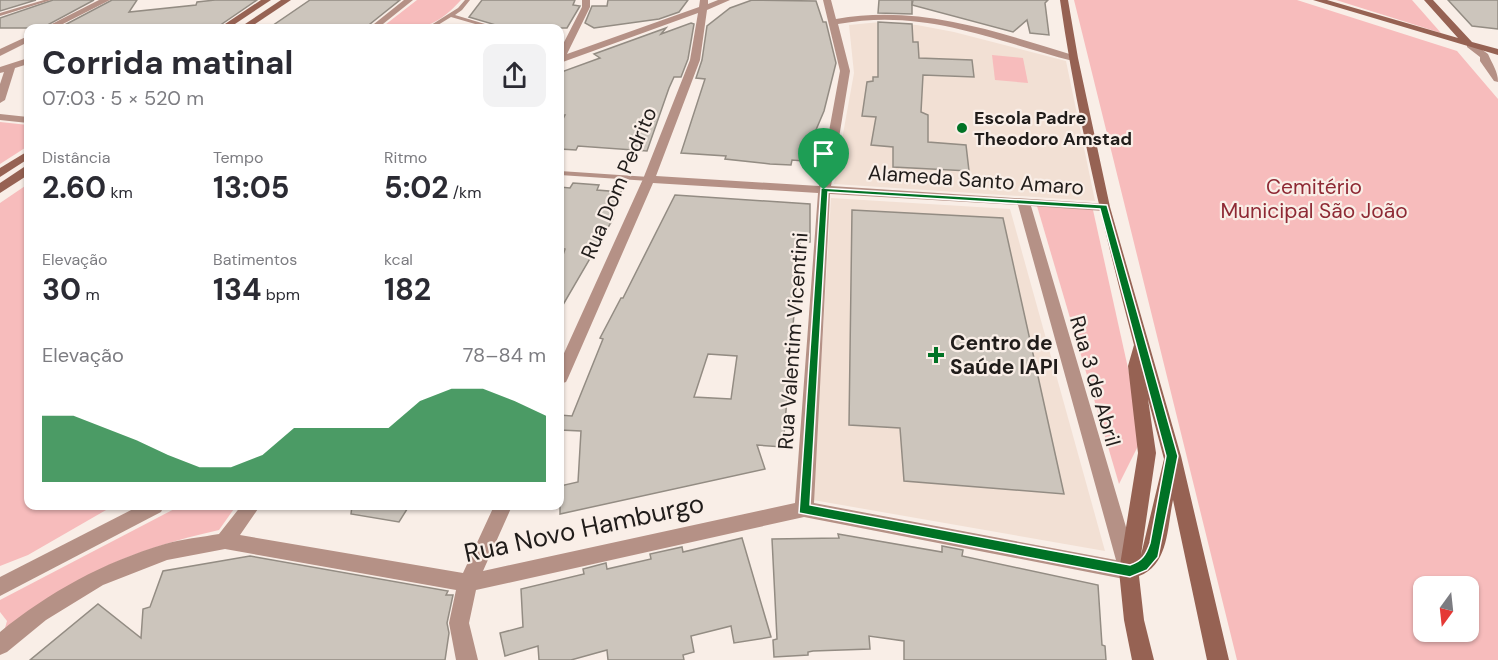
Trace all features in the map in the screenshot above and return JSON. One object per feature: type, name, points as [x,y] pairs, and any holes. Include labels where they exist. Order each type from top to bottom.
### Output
[{"type":"main road","points":[[230,24],[267,0]]},
{"type":"main road","points":[[250,24],[287,0]]},
{"type":"main road","points":[[1064,0],[1073,57],[1104,207],[1172,456],[1218,660]]},
{"type":"main road","points":[[1317,0],[1498,52]]},
{"type":"main road","points":[[1428,0],[1470,45]]},
{"type":"main road","points":[[1408,28],[1485,56],[1498,58]]},
{"type":"main road","points":[[0,173],[24,157]]},
{"type":"main road","points":[[0,189],[24,173]]},
{"type":"main road","points":[[1142,344],[1136,366],[1147,453],[1130,571],[1134,620],[1143,660]]},
{"type":"main road","points":[[1130,571],[1143,566],[1152,557],[1172,456]]},
{"type":"street","points":[[57,24],[106,0],[112,0]]},
{"type":"street","points":[[379,24],[409,0]]},
{"type":"street","points":[[564,51],[586,7],[586,0]]},
{"type":"street","points":[[564,57],[704,4],[726,0]]},
{"type":"street","name":"Rua Valentim Vicentini","points":[[804,509],[824,190],[845,71],[827,0]]},
{"type":"street","name":"Rua Dom Pedrito","points":[[564,369],[649,179],[695,60],[704,4]]},
{"type":"street","points":[[834,22],[879,16],[928,20],[1073,57]]},
{"type":"street","points":[[0,53],[24,41]]},
{"type":"street","points":[[1470,45],[1485,56],[1485,61],[1498,79]]},
{"type":"street","points":[[0,53],[24,51]]},
{"type":"street","points":[[0,100],[5,69],[24,62]]},
{"type":"street","points":[[0,117],[24,120]]},
{"type":"street","name":"Alameda Santo Amaro","points":[[649,179],[1104,207]]},
{"type":"street","name":"Rua 3 de Abril","points":[[1023,202],[1130,571]]},
{"type":"street","name":"Rua Novo Hamburgo","points":[[0,645],[39,614],[96,579],[166,552],[225,541],[468,583],[804,509],[1130,571]]},
{"type":"street","points":[[0,587],[147,510]]},
{"type":"street","points":[[225,541],[248,510]]},
{"type":"street","points":[[467,660],[459,623],[468,583],[501,510]]},
{"type":"lane","points":[[0,15],[49,0]]},
{"type":"lane","points":[[437,24],[452,15],[468,0]]},
{"type":"lane","points":[[452,15],[480,24]]},
{"type":"lane","name":"Alameda Santo Amaro","points":[[564,172],[649,179]]},
{"type":"shaded area","name":"Escola Padre Theodoro Amstad","points":[[880,22],[917,25],[954,32],[1066,61],[1095,201],[834,184],[854,73],[849,25]]},
{"type":"shaded area","name":"Centro de Saúde IAPI","points":[[831,198],[1010,209],[1105,551],[813,500]]},
{"type":"green space","points":[[417,0],[461,0],[442,17],[430,24],[386,24]]},
{"type":"green space","name":"Cemitério Municipal São João","points":[[1074,0],[1297,0],[1457,51],[1498,99],[1498,660],[1237,660]]},
{"type":"green space","points":[[1336,0],[1412,0],[1441,33]]},
{"type":"green space","points":[[992,55],[1023,58],[1028,83],[995,80]]},
{"type":"green space","points":[[0,122],[24,125],[24,149],[0,164]]},
{"type":"green space","points":[[24,187],[24,510],[106,510],[28,555],[0,566],[0,203]]},
{"type":"green space","points":[[1037,206],[1093,210],[1143,436],[1119,484]]},
{"type":"green space","points":[[172,510],[233,510],[219,530],[131,556],[78,581],[28,614],[3,635],[7,621],[0,612],[0,600]]},
{"type":"building","points":[[0,0],[36,0],[0,11]]},
{"type":"building","points":[[53,0],[94,0],[49,24],[24,24],[24,28],[0,28],[0,18]]},
{"type":"building","points":[[112,0],[137,0],[129,12],[196,5],[197,2],[215,0],[257,0],[222,24],[67,24]]},
{"type":"building","points":[[310,0],[400,0],[370,24],[275,24]]},
{"type":"building","points":[[482,0],[575,0],[573,5],[580,6],[567,28],[564,28],[564,24],[493,24],[469,17]]},
{"type":"building","points":[[608,0],[688,0],[679,12],[659,19],[594,28],[585,23],[592,6],[607,6]]},
{"type":"building","points":[[752,0],[816,1],[823,22],[826,22],[836,63],[824,111],[810,144],[819,144],[816,162],[792,160],[791,165],[770,164],[725,159],[726,156],[681,153],[705,79],[696,78],[702,60],[707,26],[730,8]]},
{"type":"building","points":[[879,0],[912,0],[912,14],[878,13]]},
{"type":"building","points":[[913,0],[1048,0],[1045,3],[1049,35],[1030,33],[1027,20],[1013,32],[912,5]]},
{"type":"building","points":[[1448,0],[1498,0],[1498,29],[1472,26]]},
{"type":"building","points":[[878,22],[912,24],[913,42],[918,42],[919,58],[972,60],[974,77],[923,75],[921,112],[928,115],[928,142],[966,145],[969,171],[893,167],[893,147],[871,145],[876,117],[862,116],[867,82],[873,81],[873,77],[878,77]]},
{"type":"building","points":[[691,23],[694,24],[688,59],[681,77],[674,77],[669,88],[647,151],[578,146],[576,150],[564,149],[564,71],[600,58],[594,54],[666,28],[661,34]]},
{"type":"building","points":[[573,183],[599,185],[597,190],[621,192],[610,219],[613,219],[564,303],[564,187],[570,188]]},
{"type":"building","points":[[675,195],[810,204],[810,242],[800,241],[783,447],[757,445],[765,469],[560,514],[560,510],[564,510],[564,485],[578,482],[581,431],[564,430],[564,415],[572,416],[603,339],[600,338]],"holes":[[[708,354],[737,356],[731,399],[694,397]]]},
{"type":"building","name":"Centro de Saúde IAPI","points":[[852,210],[1003,218],[1064,494],[904,481],[900,428],[849,425]]},
{"type":"building","points":[[352,510],[406,510],[399,522],[351,514]]},
{"type":"building","points":[[838,534],[942,552],[942,546],[963,550],[962,556],[1098,585],[1102,645],[1105,646],[1106,660],[904,660],[904,641],[869,636],[870,649],[813,651],[808,652],[808,655],[774,657],[773,640],[777,639],[772,539],[839,538]]},
{"type":"building","points":[[742,538],[771,637],[734,643],[731,626],[691,636],[694,652],[683,655],[684,660],[608,660],[607,650],[571,660],[539,660],[538,646],[505,656],[500,633],[523,627],[521,589],[584,574],[583,569],[606,563],[607,569],[651,559],[650,554],[682,547],[683,552]]},
{"type":"building","points":[[250,556],[448,591],[446,595],[453,595],[447,623],[449,633],[445,660],[30,660],[98,604],[141,638],[143,609],[150,607],[163,571]]},
{"type":"place","name":"Escola Padre Theodoro Amstad","points":[[962,128]]},
{"type":"place","name":"Centro de Saúde IAPI","points":[[936,355]]},
{"type":"route","points":[[824,190],[1104,207],[1172,456],[1156,543],[1152,557],[1143,566],[1130,571],[804,509],[824,190]]}]
